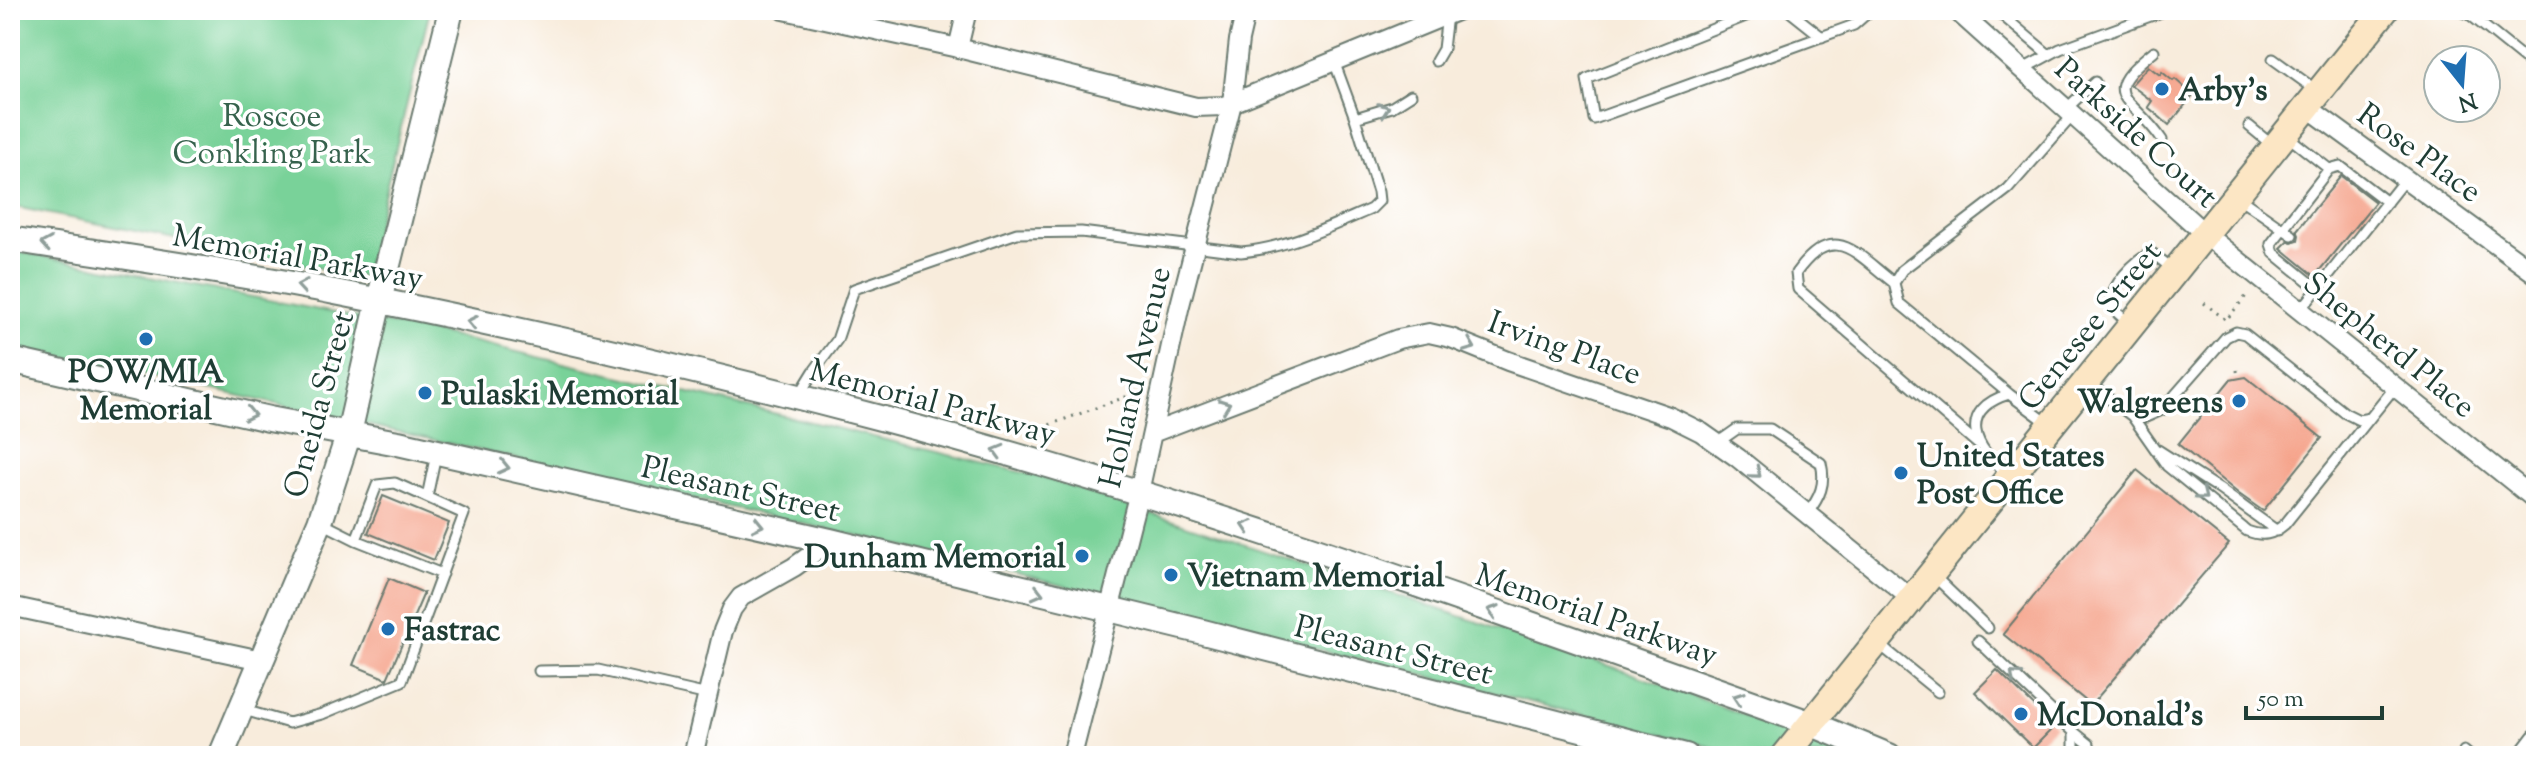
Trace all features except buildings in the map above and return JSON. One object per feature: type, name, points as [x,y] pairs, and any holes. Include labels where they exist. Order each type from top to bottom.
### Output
[{"type":"main road","name":"Genesee Street","points":[[1785,756],[2385,10]]},
{"type":"street","name":"Oneida Street","points":[[221,756],[320,522],[349,433],[451,10]]},
{"type":"street","points":[[784,10],[958,48],[1196,107],[1232,103],[1453,12]]},
{"type":"street","points":[[958,48],[967,10]]},
{"type":"street","name":"Holland Avenue","points":[[1072,756],[1232,103],[1239,40],[1246,10]]},
{"type":"street","name":"Parkside Court","points":[[1956,10],[2205,234]]},
{"type":"street","name":"Rose Place","points":[[2313,100],[2406,179],[2536,274]]},
{"type":"street","name":"Shepherd Place","points":[[2205,234],[2536,500]]},
{"type":"street","name":"Memorial Parkway","points":[[10,239],[332,291],[659,362],[887,419],[1139,492],[1330,554],[1812,724],[1889,756]]},
{"type":"street","name":"Irving Place","points":[[1152,433],[1386,343],[1429,333],[1451,338],[1671,417],[1701,432],[1913,600]]},
{"type":"street","name":"Pleasant Street","points":[[10,360],[830,541],[1199,631],[1686,756]]},
{"type":"street","points":[[693,756],[723,631],[732,609],[741,597],[794,567],[830,541]]},
{"type":"street","points":[[10,606],[261,660]]},
{"type":"street","points":[[2523,756],[2536,739]]},
{"type":"lane","points":[[1761,10],[1587,79],[1594,119],[1854,25],[1871,10]]},
{"type":"lane","points":[[1788,10],[1822,37]]},
{"type":"lane","points":[[1996,10],[2049,55]]},
{"type":"lane","points":[[2023,69],[2049,55],[2167,10]]},
{"type":"lane","points":[[2457,10],[2473,12],[2536,68]]},
{"type":"lane","points":[[1436,61],[1443,49],[1453,12]]},
{"type":"lane","points":[[2154,51],[2131,72],[2121,90],[2124,99],[2149,120],[2162,140]]},
{"type":"lane","points":[[2273,59],[2313,100]]},
{"type":"lane","points":[[798,397],[837,340],[854,289],[1017,233],[1081,232],[1241,252],[1256,251],[1295,241],[1371,209],[1379,201],[1378,192],[1334,61]]},
{"type":"lane","points":[[1894,283],[1902,270],[2008,189],[2095,82]]},
{"type":"lane","points":[[1355,118],[1392,107],[1411,95]]},
{"type":"lane","points":[[2249,126],[2329,169]]},
{"type":"lane","points":[[2318,289],[2274,253],[2271,244],[2329,169],[2340,166],[2387,202]]},
{"type":"lane","points":[[2300,311],[2318,289],[2331,264],[2406,179]]},
{"type":"lane","points":[[2317,185],[2327,193]]},
{"type":"lane","points":[[2236,196],[2292,235]]},
{"type":"lane","points":[[2300,207],[2309,215]]},
{"type":"lane","points":[[2012,477],[1798,289],[1796,273],[1807,257],[1820,246],[1838,244],[1853,252],[1894,283],[1899,303],[2052,426]]},
{"type":"lane","points":[[2133,324],[2114,310],[2111,302],[2111,294],[2123,277],[2144,255],[2152,253],[2176,271]]},
{"type":"lane","points":[[2132,416],[2146,417],[2162,410],[2226,337],[2236,332],[2245,334],[2345,413],[2359,420],[2370,418]]},
{"type":"lane","points":[[2087,382],[2132,416],[2167,466],[2247,531],[2261,536],[2277,531],[2285,524],[2395,387]]},
{"type":"lane","points":[[1979,445],[1975,434],[1976,419],[1985,405],[2009,394]]},
{"type":"lane","points":[[1717,443],[1737,429],[1770,429],[1821,463],[1824,479],[1818,499],[1807,514]]},
{"type":"lane","points":[[2151,445],[2277,531]]},
{"type":"lane","points":[[427,497],[436,452]]},
{"type":"lane","points":[[241,709],[289,723],[322,714],[402,681],[464,514],[395,483],[377,485],[356,540]]},
{"type":"lane","points":[[320,522],[356,540],[442,574]]},
{"type":"lane","points":[[1933,575],[1988,628]]},
{"type":"lane","points":[[1978,641],[2089,744],[2092,756]]},
{"type":"lane","points":[[1878,643],[1938,692]]},
{"type":"lane","points":[[539,671],[598,670],[708,695]]},
{"type":"lane","points":[[2074,732],[2074,756]]},
{"type":"path","points":[[2204,303],[2226,320],[2247,295]]},
{"type":"path","points":[[2237,370],[2238,378]]},
{"type":"path","points":[[1027,433],[1139,392]]},
{"type":"green space","name":"Roscoe Conkling Park","points":[[10,10],[430,10],[364,277],[10,206]]},
{"type":"green space","points":[[10,250],[438,333],[1041,477],[1625,671],[1855,756],[1748,756],[923,551],[126,370],[10,348]]},
{"type":"place","name":"Arby's","points":[[2162,89]]},
{"type":"place","name":"POW/MIA Memorial","points":[[146,339]]},
{"type":"place","name":"Pulaski Memorial","points":[[425,393]]},
{"type":"place","name":"Walgreens","points":[[2239,401]]},
{"type":"place","name":"United States Post Office","points":[[1901,473]]},
{"type":"place","name":"Dunham Memorial","points":[[1082,556]]},
{"type":"place","name":"Vietnam Memorial","points":[[1171,575]]},
{"type":"place","name":"Fastrac","points":[[388,629]]},
{"type":"place","name":"McDonald's","points":[[2021,714]]}]
